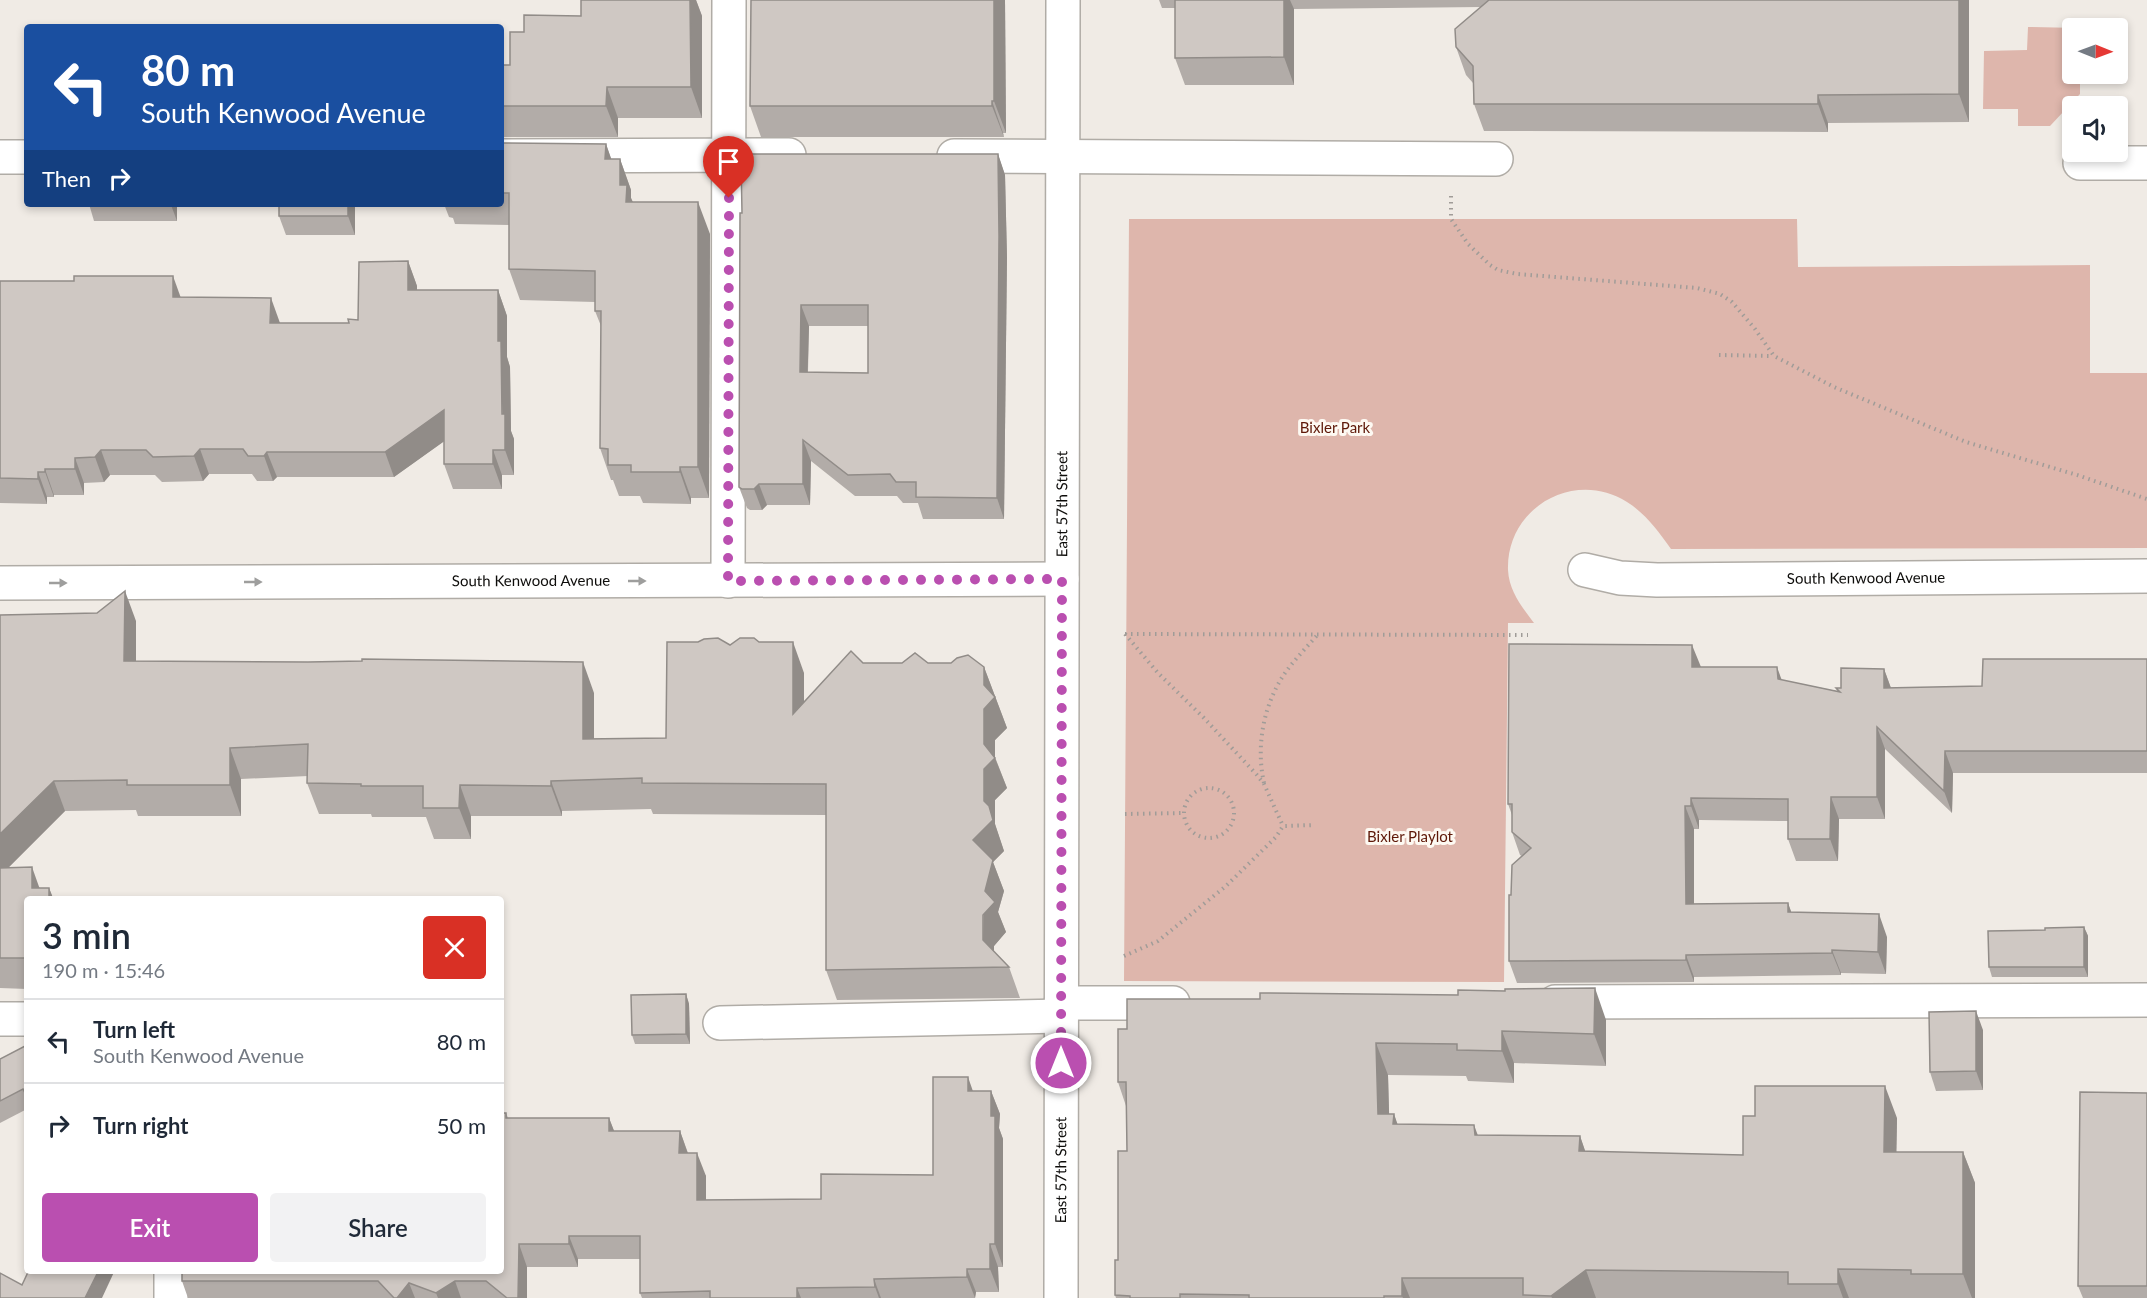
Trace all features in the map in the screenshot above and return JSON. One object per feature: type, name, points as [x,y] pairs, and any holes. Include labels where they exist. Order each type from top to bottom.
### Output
[{"type":"street","points":[[728,581],[729,0]]},
{"type":"street","name":"East 57th Street","points":[[1060,1298],[1063,0]]},
{"type":"street","points":[[504,156],[813,155]]},
{"type":"street","points":[[920,155],[1496,159]]},
{"type":"street","points":[[0,157],[24,157]]},
{"type":"street","points":[[2080,163],[2147,163]]},
{"type":"street","name":"South Kenwood Avenue","points":[[1585,570],[1620,578],[1658,580],[2147,576]]},
{"type":"street","name":"South Kenwood Avenue","points":[[0,583],[1062,579]]},
{"type":"street","points":[[1528,1002],[2147,1000]]},
{"type":"street","points":[[720,1023],[1207,1003]]},
{"type":"street","points":[[0,1019],[24,1019]]},
{"type":"street","points":[[171,1274],[171,1298]]},
{"type":"path","points":[[1451,219],[1468,244],[1483,260],[1498,270],[1517,274],[1697,288],[1720,294],[1727,297],[1743,313],[1774,356]]},
{"type":"path","points":[[1719,355],[1774,356],[1834,387],[1946,435],[2147,499]]},
{"type":"path","points":[[1283,826],[1264,784],[1260,767],[1260,751],[1269,706],[1283,676],[1319,633]]},
{"type":"path","points":[[1264,784],[1204,718],[1158,673],[1125,634],[1528,635]]},
{"type":"path","points":[[1203,789],[1220,790],[1227,795],[1234,810],[1231,826],[1218,837],[1210,839],[1195,834],[1185,821],[1184,813],[1189,798],[1203,789]]},
{"type":"path","points":[[1125,814],[1184,813]]},
{"type":"path","points":[[1283,826],[1315,825]]},
{"type":"path","points":[[1124,956],[1158,941],[1226,886],[1276,837],[1283,826]]},
{"type":"green space","points":[[2028,27],[2062,28],[2062,84],[2080,84],[2080,94],[2062,96],[2062,113],[2050,126],[2018,126],[2018,109],[1983,109],[1984,51],[2027,50]]},
{"type":"green space","name":"Bixler Park","points":[[1129,219],[1797,219],[1798,267],[2090,265],[2090,373],[2147,373],[2147,548],[1671,549],[1646,517],[1627,502],[1607,493],[1586,490],[1566,492],[1547,500],[1531,512],[1518,528],[1510,548],[1508,570],[1514,592],[1534,623],[1508,623],[1504,982],[1124,981]]},
{"type":"building","points":[[581,0],[690,0],[691,87],[607,87],[606,106],[504,106],[504,65],[510,65],[510,32],[524,32],[524,15],[581,16]]},
{"type":"building","points":[[751,0],[994,0],[994,101],[992,101],[992,106],[750,106]]},
{"type":"building","points":[[1175,0],[1284,0],[1284,57],[1175,58]]},
{"type":"building","points":[[1489,0],[1959,0],[1959,94],[1818,95],[1818,104],[1474,104],[1473,66],[1456,47],[1455,29]]},
{"type":"building","points":[[504,143],[606,144],[605,159],[620,159],[620,185],[627,185],[626,202],[698,202],[698,467],[680,467],[680,472],[631,472],[631,465],[608,465],[608,449],[600,448],[601,311],[595,311],[595,271],[509,269],[509,193],[504,193]]},
{"type":"building","points":[[744,154],[998,154],[997,498],[916,497],[916,482],[896,482],[890,474],[848,475],[803,440],[803,484],[759,484],[754,489],[739,487],[740,213],[742,213],[741,160],[744,160]],"holes":[[[801,305],[868,305],[868,373],[800,372]]]},
{"type":"building","points":[[279,207],[348,207],[348,216],[279,216]]},
{"type":"building","points":[[408,261],[408,290],[498,290],[498,341],[501,341],[505,450],[493,450],[493,464],[444,464],[444,410],[385,452],[267,452],[264,456],[248,456],[243,449],[200,449],[194,456],[153,457],[146,450],[101,450],[95,457],[75,458],[75,469],[45,469],[45,472],[38,472],[38,479],[0,478],[0,281],[74,281],[74,276],[173,276],[173,297],[271,298],[270,323],[349,323],[348,319],[358,320],[359,262]]},
{"type":"building","points":[[125,591],[124,661],[308,662],[362,661],[362,659],[583,662],[583,739],[666,738],[667,642],[698,642],[718,638],[730,645],[740,638],[754,638],[759,642],[793,642],[793,714],[851,651],[863,663],[902,663],[915,653],[928,663],[951,663],[957,658],[968,655],[984,667],[984,685],[995,697],[984,709],[984,744],[995,758],[984,769],[984,801],[989,806],[993,820],[973,840],[993,860],[985,891],[995,902],[983,915],[983,940],[1009,967],[826,970],[826,784],[642,783],[642,778],[551,781],[551,786],[460,785],[459,808],[423,808],[423,786],[307,783],[308,744],[230,748],[230,785],[127,785],[127,780],[54,781],[0,834],[0,615],[97,613]]},
{"type":"building","points":[[1509,644],[1692,645],[1692,667],[1777,667],[1778,679],[1840,692],[1836,688],[1841,688],[1841,668],[1884,669],[1884,688],[1982,686],[1983,659],[2147,659],[2147,751],[1945,751],[1944,791],[1877,727],[1877,797],[1831,797],[1830,839],[1788,839],[1788,799],[1691,798],[1691,806],[1685,806],[1686,904],[1788,903],[1788,912],[1879,914],[1878,952],[1832,950],[1832,953],[1686,955],[1686,960],[1509,961],[1509,895],[1511,895],[1512,865],[1531,848],[1512,832],[1512,804],[1508,804]]},
{"type":"building","points":[[32,867],[32,888],[49,888],[49,896],[24,896],[24,958],[0,958],[0,868]]},
{"type":"building","points":[[2084,927],[2084,967],[1989,967],[1988,931]]},
{"type":"building","points":[[1595,988],[1594,1034],[1502,1031],[1502,1051],[1457,1050],[1457,1044],[1376,1043],[1378,1114],[1394,1114],[1393,1124],[1474,1125],[1475,1135],[1580,1136],[1579,1151],[1743,1155],[1743,1116],[1755,1116],[1755,1086],[1885,1086],[1884,1152],[1963,1152],[1963,1274],[1911,1274],[1911,1270],[1838,1269],[1838,1284],[1788,1284],[1788,1272],[1586,1270],[1551,1296],[1523,1295],[1523,1278],[1402,1278],[1402,1296],[1384,1296],[1384,1298],[1249,1298],[1249,1295],[1180,1294],[1180,1298],[1130,1298],[1130,1296],[1115,1295],[1115,1260],[1118,1260],[1118,1151],[1127,1151],[1126,1082],[1118,1082],[1118,1029],[1127,1029],[1127,999],[1260,999],[1260,993],[1458,995],[1458,990]]},
{"type":"building","points":[[686,994],[686,1034],[632,1035],[631,995]]},
{"type":"building","points":[[1976,1011],[1976,1071],[1930,1072],[1929,1012]]},
{"type":"building","points":[[24,1047],[24,1091],[23,1089],[0,1101],[0,1059]]},
{"type":"building","points":[[933,1077],[968,1077],[968,1091],[991,1091],[991,1116],[995,1116],[995,1244],[990,1244],[990,1269],[967,1269],[967,1277],[874,1279],[875,1287],[797,1288],[797,1298],[710,1298],[710,1291],[640,1293],[640,1236],[569,1236],[569,1244],[519,1244],[518,1298],[507,1298],[486,1281],[455,1281],[436,1293],[409,1283],[397,1298],[394,1298],[378,1281],[182,1281],[182,1274],[504,1274],[504,1113],[506,1113],[506,1118],[609,1118],[609,1131],[680,1131],[679,1153],[697,1153],[697,1200],[821,1199],[821,1174],[933,1175]]},
{"type":"building","points":[[2080,1092],[2147,1093],[2147,1286],[2078,1286]]},
{"type":"building","points":[[0,1273],[22,1285],[27,1274],[97,1274],[85,1298],[0,1298]]},
{"type":"route","points":[[729,198],[728,581],[1062,579],[1061,1063]]},
{"type":"park label","name":"Bixler Playlot","points":[[1410,837]]}]
